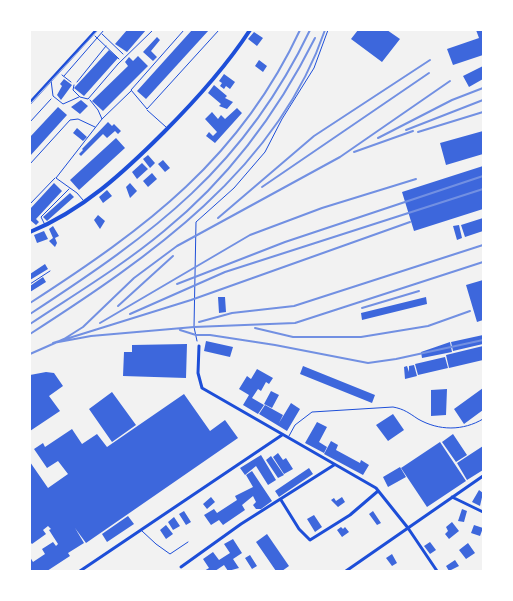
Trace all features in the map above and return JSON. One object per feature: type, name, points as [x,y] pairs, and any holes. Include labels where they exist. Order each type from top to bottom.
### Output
[{"type":"street","points":[[30,102],[97,30]]},
{"type":"street","points":[[30,232],[45,226],[86,202],[124,171],[210,84],[249,30]]},
{"type":"street","points":[[199,346],[198,373],[202,388],[378,491],[408,528],[437,571]]},
{"type":"street","points":[[80,571],[282,435]]},
{"type":"street","points":[[181,567],[241,524],[334,465]]},
{"type":"street","points":[[346,571],[483,476]]},
{"type":"street","points":[[281,500],[299,529],[310,540],[350,514],[378,491]]},
{"type":"street","points":[[452,497],[483,512]]},
{"type":"lane","points":[[88,99],[122,61],[154,30]]},
{"type":"lane","points":[[30,204],[56,178],[102,119],[131,90],[184,30]]},
{"type":"lane","points":[[147,109],[219,30]]},
{"type":"lane","points":[[50,80],[53,96],[63,104],[80,97]]},
{"type":"lane","points":[[74,85],[73,90],[80,97],[88,99],[98,110],[102,119]]},
{"type":"lane","points":[[131,90],[167,128]]},
{"type":"lane","points":[[30,164],[70,120],[78,118],[95,128]]},
{"type":"lane","points":[[56,178],[86,202]]},
{"type":"lane","points":[[45,226],[41,217],[69,189]]},
{"type":"lane","points":[[30,284],[50,271]]},
{"type":"lane","points":[[288,439],[295,425],[316,411],[393,407],[405,409],[431,425],[448,428],[464,428],[483,418]]},
{"type":"lane","points":[[141,530],[170,554],[188,542]]},
{"type":"path","points":[[97,30],[126,57]]},
{"type":"path","points":[[64,76],[104,30]]},
{"type":"path","points":[[199,346],[194,326],[196,222],[234,188],[265,152],[282,119],[314,68],[328,30]]},
{"type":"path","points":[[92,34],[122,61]]},
{"type":"path","points":[[58,71],[74,85],[106,46]]},
{"type":"path","points":[[30,122],[53,96]]},
{"type":"building","points":[[127,30],[146,30],[127,52],[115,44]]},
{"type":"building","points":[[192,30],[209,30],[146,99],[137,91]]},
{"type":"building","points":[[358,30],[387,30],[400,39],[382,62],[351,39]]},
{"type":"building","points":[[476,30],[483,30],[483,55],[453,65],[447,49],[479,38]]},
{"type":"building","points":[[254,32],[263,38],[257,46],[248,39]]},
{"type":"building","points":[[157,37],[160,40],[151,51],[157,57],[153,61],[143,52]]},
{"type":"building","points":[[109,50],[118,58],[84,96],[74,88]]},
{"type":"building","points":[[138,56],[148,66],[103,111],[92,101],[128,66],[125,62],[129,57],[133,61]]},
{"type":"building","points":[[259,60],[267,66],[263,72],[255,66]]},
{"type":"building","points":[[483,66],[483,79],[469,87],[463,76]]},
{"type":"building","points":[[224,74],[235,82],[230,89],[226,86],[224,89],[220,86],[222,83],[219,81]]},
{"type":"building","points":[[64,79],[72,85],[61,100],[57,95],[62,86],[60,84]]},
{"type":"building","points":[[214,85],[227,96],[225,98],[233,102],[227,109],[219,106],[221,104],[208,93]]},
{"type":"building","points":[[81,100],[88,106],[80,114],[71,107]]},
{"type":"building","points":[[58,107],[67,115],[30,156],[30,137]]},
{"type":"building","points":[[237,108],[242,113],[215,143],[206,136],[209,132],[213,136],[217,132],[205,119],[212,112],[218,119],[221,115],[225,119]]},
{"type":"building","points":[[108,122],[112,126],[114,124],[121,131],[118,134],[115,131],[107,138],[103,134],[81,156],[79,154],[82,149]]},
{"type":"building","points":[[77,128],[87,137],[83,141],[73,133]]},
{"type":"building","points":[[483,131],[483,154],[446,165],[440,143]]},
{"type":"building","points":[[116,138],[125,148],[79,190],[70,180]]},
{"type":"building","points":[[148,155],[155,163],[150,168],[143,159]]},
{"type":"building","points":[[163,160],[170,168],[165,172],[158,164]]},
{"type":"building","points":[[142,163],[148,169],[137,179],[132,172]]},
{"type":"building","points":[[483,166],[483,209],[414,231],[402,192]]},
{"type":"building","points":[[152,173],[157,179],[148,187],[143,181]]},
{"type":"building","points":[[54,183],[62,191],[36,219],[39,222],[36,225],[30,220],[30,209]]},
{"type":"building","points":[[130,183],[137,191],[130,198],[126,187]]},
{"type":"building","points":[[107,190],[112,196],[103,203],[99,197]]},
{"type":"building","points":[[70,193],[74,197],[47,221],[43,217]]},
{"type":"building","points":[[98,215],[105,221],[100,229],[94,220]]},
{"type":"building","points":[[483,218],[483,231],[465,237],[461,225]]},
{"type":"building","points":[[459,225],[462,238],[457,240],[453,226]]},
{"type":"building","points":[[53,226],[59,236],[55,238],[57,243],[55,247],[49,241],[53,238],[49,229]]},
{"type":"building","points":[[44,231],[48,239],[37,243],[34,235]]},
{"type":"building","points":[[45,264],[48,269],[30,280],[30,274]]},
{"type":"building","points":[[43,277],[46,282],[30,292],[30,286]]},
{"type":"building","points":[[483,280],[483,320],[477,322],[466,285]]},
{"type":"building","points":[[218,297],[225,297],[226,312],[219,313]]},
{"type":"building","points":[[426,297],[427,304],[362,320],[361,313]]},
{"type":"building","points":[[483,335],[483,344],[453,351],[451,342]]},
{"type":"building","points":[[206,341],[233,347],[230,357],[204,351]]},
{"type":"building","points":[[450,342],[452,352],[422,358],[421,352]]},
{"type":"building","points":[[187,344],[186,378],[123,376],[124,352],[132,352],[132,345]]},
{"type":"building","points":[[483,346],[483,360],[449,368],[446,355]]},
{"type":"building","points":[[445,357],[448,368],[418,375],[415,364]]},
{"type":"building","points":[[414,365],[417,376],[405,379],[404,367],[407,366],[409,372],[409,366]]},
{"type":"building","points":[[303,366],[375,395],[372,403],[300,374]]},
{"type":"building","points":[[257,369],[273,378],[269,384],[266,382],[261,391],[258,389],[252,398],[264,405],[258,414],[243,405],[249,395],[239,389],[247,376],[251,379]]},
{"type":"building","points":[[46,372],[54,373],[63,386],[49,396],[60,411],[30,431],[30,375]]},
{"type":"building","points":[[483,388],[483,410],[464,424],[454,409]]},
{"type":"building","points":[[447,389],[446,415],[431,416],[431,390]]},
{"type":"building","points":[[271,391],[279,395],[272,408],[264,404]]},
{"type":"building","points":[[112,392],[136,425],[112,442],[89,409]]},
{"type":"building","points":[[184,394],[210,431],[225,420],[238,438],[86,543],[75,528],[84,543],[68,553],[70,556],[47,571],[30,571],[30,557],[33,562],[45,554],[42,549],[53,542],[56,546],[58,544],[48,526],[43,530],[46,534],[32,544],[30,542],[30,462],[48,488],[68,474],[58,461],[47,468],[34,449],[43,443],[45,447],[72,429],[82,444],[97,434],[107,447]]},
{"type":"building","points":[[291,403],[300,409],[287,431],[259,414],[265,405],[283,415],[279,423]]},
{"type":"building","points":[[393,414],[404,430],[388,441],[376,425]]},
{"type":"building","points":[[317,422],[327,427],[319,442],[327,447],[324,453],[305,443]]},
{"type":"building","points":[[453,434],[467,455],[456,462],[442,442]]},
{"type":"building","points":[[331,441],[338,445],[336,450],[360,463],[361,460],[369,465],[363,475],[324,454]]},
{"type":"building","points":[[440,442],[466,481],[427,507],[401,468]]},
{"type":"building","points":[[483,446],[483,470],[467,480],[457,463]]},
{"type":"building","points":[[278,453],[283,460],[286,458],[293,469],[284,474],[273,457]]},
{"type":"building","points":[[261,455],[276,480],[268,485],[256,466],[245,475],[240,468]]},
{"type":"building","points":[[271,456],[284,475],[278,478],[266,460]]},
{"type":"building","points":[[400,467],[406,477],[388,487],[383,477]]},
{"type":"building","points":[[309,468],[313,474],[279,497],[275,491]]},
{"type":"building","points":[[252,471],[272,501],[261,509],[256,509],[253,505],[256,502],[253,496],[242,505],[245,510],[223,525],[219,520],[211,525],[204,515],[214,509],[217,513],[237,500],[235,496],[253,487],[246,475]]},
{"type":"building","points":[[479,490],[483,493],[480,506],[472,502]]},
{"type":"building","points":[[211,497],[215,502],[207,509],[203,504]]},
{"type":"building","points":[[342,497],[345,502],[338,507],[331,500],[334,498],[336,501]]},
{"type":"building","points":[[462,509],[467,511],[464,522],[458,521]]},
{"type":"building","points":[[184,511],[191,522],[186,525],[179,514]]},
{"type":"building","points":[[373,511],[381,523],[377,525],[369,514]]},
{"type":"building","points":[[314,515],[322,527],[315,532],[307,519]]},
{"type":"building","points":[[128,516],[134,524],[107,542],[102,534]]},
{"type":"building","points":[[174,517],[180,526],[173,530],[168,522]]},
{"type":"building","points":[[452,522],[459,531],[449,539],[445,534],[448,531],[446,527]]},
{"type":"building","points":[[166,525],[173,534],[166,539],[160,530]]},
{"type":"building","points":[[474,525],[483,528],[480,536],[471,533]]},
{"type":"building","points":[[341,527],[343,529],[345,527],[349,532],[342,537],[337,530]]},
{"type":"building","points":[[267,534],[289,566],[282,571],[276,571],[256,542]]},
{"type":"building","points":[[233,539],[242,553],[233,559],[239,568],[228,571],[224,565],[215,571],[204,571],[209,568],[203,559],[213,552],[219,560],[230,553],[224,544]]},
{"type":"building","points":[[430,542],[436,550],[430,554],[424,546]]},
{"type":"building","points":[[468,543],[475,553],[466,559],[459,550]]},
{"type":"building","points":[[392,554],[397,563],[392,566],[386,558]]},
{"type":"building","points":[[250,555],[257,566],[252,569],[245,558]]},
{"type":"building","points":[[455,560],[459,566],[449,571],[446,566]]},
{"type":"tram line","points":[[30,105],[98,30]]},
{"type":"railway","points":[[30,303],[113,247],[151,218],[186,187],[219,153],[249,117],[276,76],[300,30]]},
{"type":"railway","points":[[30,314],[117,255],[156,225],[192,193],[225,159],[256,121],[284,79],[310,30]]},
{"type":"railway","points":[[30,334],[75,305],[163,241],[204,206],[242,168],[275,126],[303,80],[325,30]]},
{"type":"railway","points":[[30,324],[148,244],[187,211],[209,189],[250,143],[268,118],[301,65],[315,38]]},
{"type":"railway","points":[[218,218],[314,136],[430,60]]},
{"type":"railway","points":[[262,187],[429,73]]},
{"type":"railway","points":[[30,354],[64,339],[83,327],[134,278],[177,246],[340,157],[450,81]]},
{"type":"railway","points":[[378,138],[452,100],[483,88]]},
{"type":"railway","points":[[406,130],[483,100]]},
{"type":"railway","points":[[418,132],[483,112]]},
{"type":"railway","points":[[354,152],[413,131]]},
{"type":"railway","points":[[177,284],[285,242],[483,176]]},
{"type":"railway","points":[[100,323],[250,235],[322,208],[416,179]]},
{"type":"railway","points":[[130,314],[225,272],[483,189]]},
{"type":"railway","points":[[410,222],[191,300],[53,343],[91,336],[194,327],[295,323],[483,262]]},
{"type":"railway","points":[[199,322],[232,313],[294,306],[483,245]]},
{"type":"railway","points":[[118,306],[173,256]]},
{"type":"railway","points":[[362,308],[419,291]]},
{"type":"railway","points":[[255,328],[293,337],[361,337],[428,326],[470,311]]},
{"type":"railway","points":[[180,330],[196,335],[210,335],[275,345],[368,363],[396,359],[483,340]]}]
